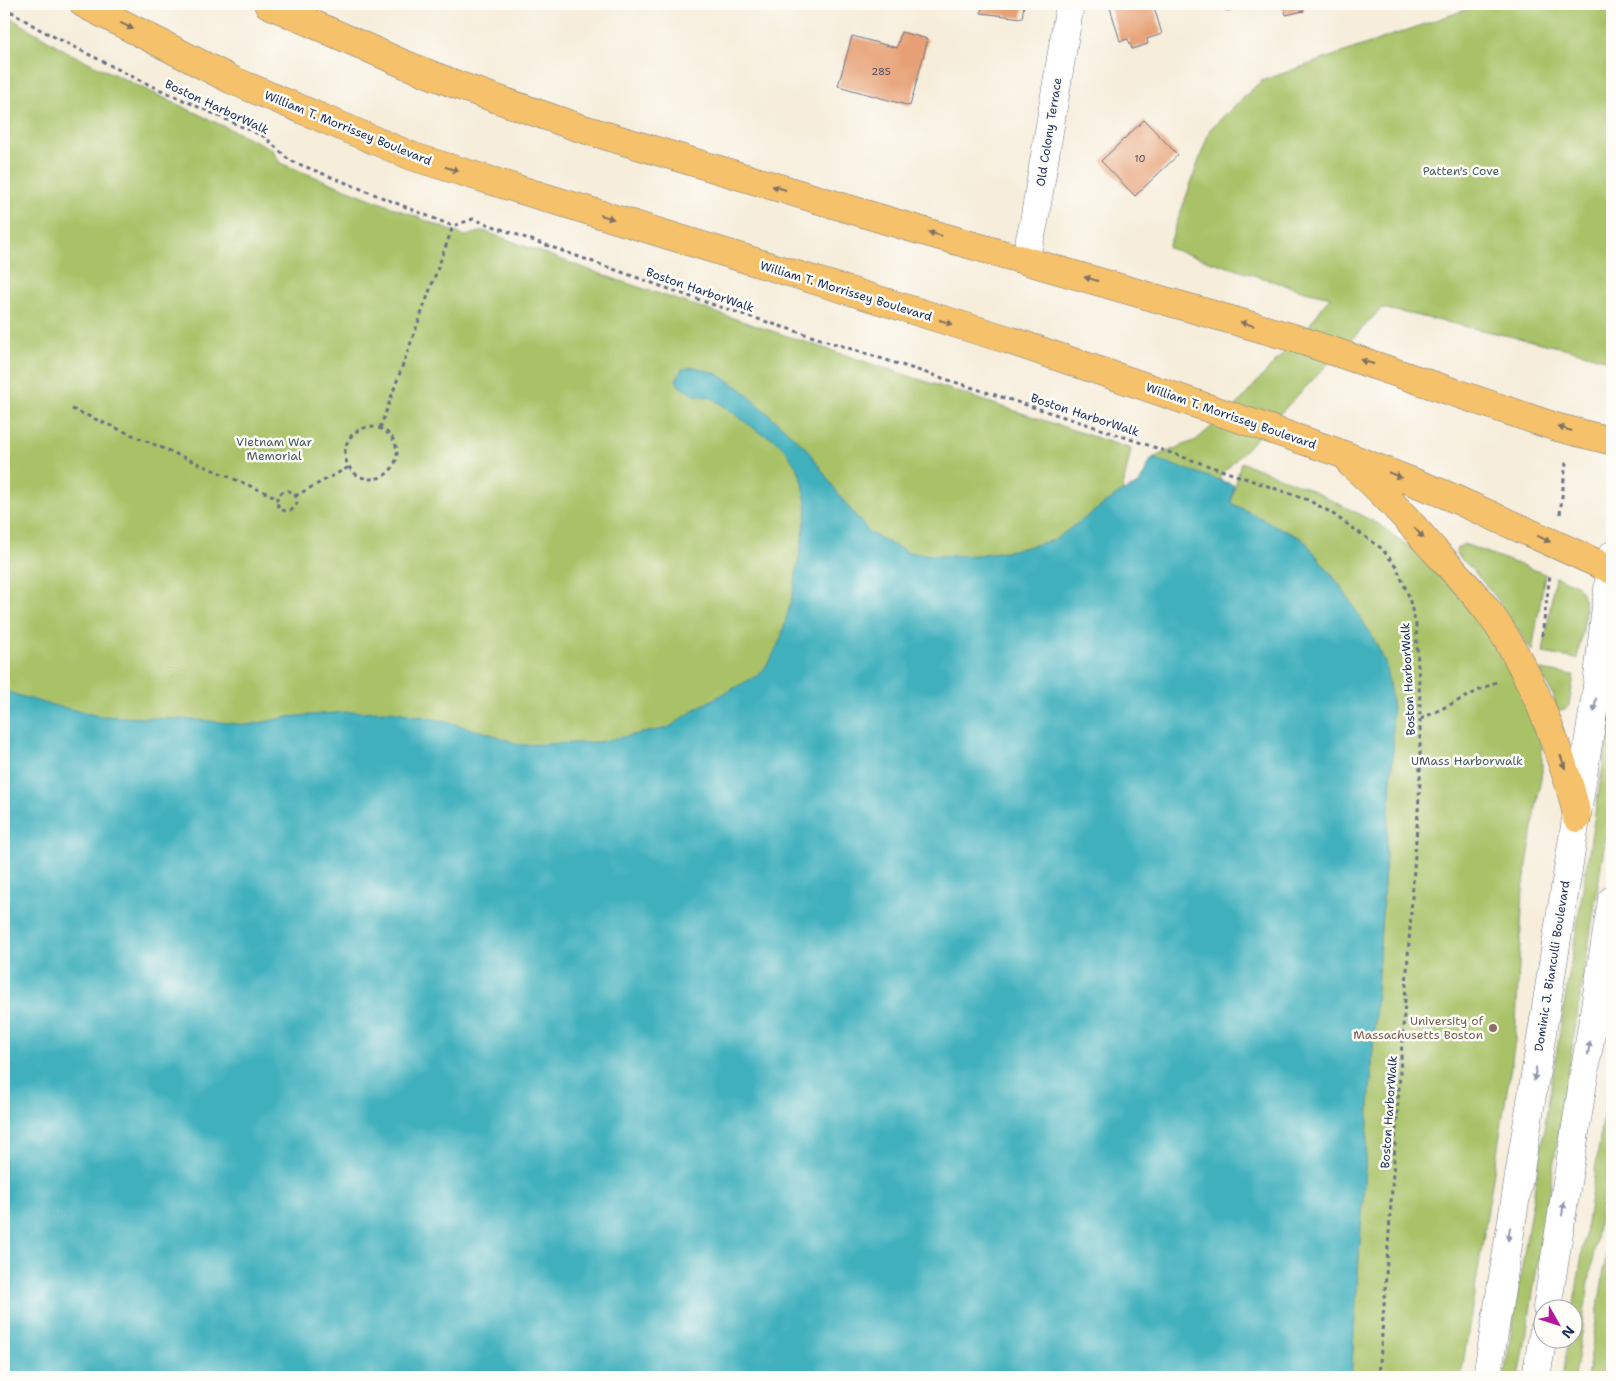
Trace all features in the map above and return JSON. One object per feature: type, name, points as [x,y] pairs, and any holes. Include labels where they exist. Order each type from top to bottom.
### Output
[{"type":"main road","name":"William T. Morrissey Boulevard","points":[[84,4],[232,80],[414,157],[1009,340],[1334,451],[1444,494],[1612,565]]},
{"type":"main road","points":[[268,4],[404,64],[517,107],[692,162],[1294,338],[1556,427],[1612,442]]},
{"type":"main road","points":[[1334,451],[1368,478],[1397,508],[1490,614],[1516,654],[1539,701],[1571,788],[1576,818]]},
{"type":"street","name":"Old Colony Terrace","points":[[1025,260],[1034,222],[1070,4]]},
{"type":"street","name":"Dominic J. Bianculli Boulevard","points":[[1487,1377],[1600,672],[1612,565]]},
{"type":"street","points":[[1549,1298],[1612,900]]},
{"type":"street","points":[[1536,1377],[1541,1348]]},
{"type":"path","name":"Boston HarborWalk","points":[[4,7],[39,29],[141,81],[265,137],[289,160],[453,226],[473,219],[711,304],[1259,482],[1308,500],[1330,512],[1381,548],[1396,566],[1408,594],[1416,625],[1420,719],[1419,792],[1379,1377]]},
{"type":"path","points":[[380,428],[453,226]]},
{"type":"path","points":[[72,409],[278,498]]},
{"type":"path","points":[[369,426],[380,428],[388,433],[396,446],[397,457],[394,466],[382,477],[372,480],[357,476],[349,467],[344,455],[348,439],[359,429],[369,426]]},
{"type":"path","points":[[1560,514],[1566,462]]},
{"type":"path","points":[[295,496],[349,467]]},
{"type":"path","points":[[287,491],[295,496],[296,503],[294,508],[289,511],[283,510],[278,506],[280,494],[287,491]]},
{"type":"path","points":[[1541,643],[1551,572]]},
{"type":"path","points":[[1420,719],[1500,681]]},
{"type":"green space","points":[[1482,4],[1612,4],[1612,361],[1568,349],[1382,308],[1222,474],[1213,497],[4,1377],[4,14],[71,54],[272,149],[280,163],[465,236],[484,231],[617,280],[1131,449],[1122,492],[1139,484],[1152,458],[1196,440],[1236,406],[1307,328],[1330,297],[1301,290],[1168,248],[1210,129],[1261,81]]},
{"type":"green space","name":"UMass Harborwalk","points":[[1241,462],[1305,487],[1380,525],[1428,562],[1472,609],[1521,689],[1542,746],[1542,771],[1523,890],[1515,1041],[1461,1377],[1351,1377],[1393,748],[1392,702],[1385,662],[1373,638],[1341,587],[1304,540],[1231,503]]},
{"type":"green space","points":[[1464,544],[1545,574],[1532,651],[1495,596],[1456,554],[1457,548]]},
{"type":"green space","points":[[1555,577],[1570,582],[1582,592],[1585,611],[1577,659],[1543,653]]},
{"type":"green space","points":[[1540,670],[1574,675],[1569,706],[1566,709],[1560,710],[1556,708],[1554,697]]},
{"type":"green space","points":[[1612,709],[1612,797],[1522,1362],[1519,1377],[1504,1377]]},
{"type":"green space","points":[[1612,1062],[1612,1138],[1584,1314],[1584,1298],[1575,1298]]},
{"type":"green space","points":[[1612,1217],[1612,1377],[1587,1377],[1589,1367]]},
{"type":"green space","points":[[1567,1348],[1579,1348],[1574,1377],[1562,1377]]},
{"type":"water","points":[[695,367],[718,374],[741,389],[807,449],[842,499],[870,533],[907,552],[941,556],[978,555],[1019,549],[1054,540],[1121,492],[1139,484],[1152,458],[1234,485],[1231,503],[1304,540],[1341,587],[1373,638],[1385,662],[1392,702],[1393,748],[1351,1377],[4,1377],[4,691],[44,703],[100,716],[200,720],[248,725],[288,717],[346,712],[391,711],[440,720],[491,734],[521,745],[597,742],[668,728],[697,708],[760,674],[771,659],[781,638],[793,593],[807,511],[803,482],[798,470],[786,451],[774,439],[759,432],[710,397],[694,395],[679,386],[676,380],[682,369]]},
{"type":"building","points":[[982,4],[1024,4],[1022,18],[981,13]]},
{"type":"building","points":[[1109,4],[1153,4],[1162,34],[1147,39],[1148,44],[1132,49],[1128,39],[1120,41]]},
{"type":"building","points":[[1225,4],[1249,4],[1227,11]]},
{"type":"building","points":[[1283,4],[1303,4],[1304,11],[1286,15]]},
{"type":"building","points":[[901,32],[928,39],[910,106],[838,86],[852,36],[897,48]]},
{"type":"building","points":[[1144,120],[1178,155],[1135,196],[1101,161]]},
{"type":"place","name":"University of Massachusetts Boston","points":[[1493,1028]]},
{"type":"park label","name":"Patten's Cove","points":[[1461,171]]},
{"type":"park label","name":"Vietnam War Memorial","points":[[274,449]]}]
